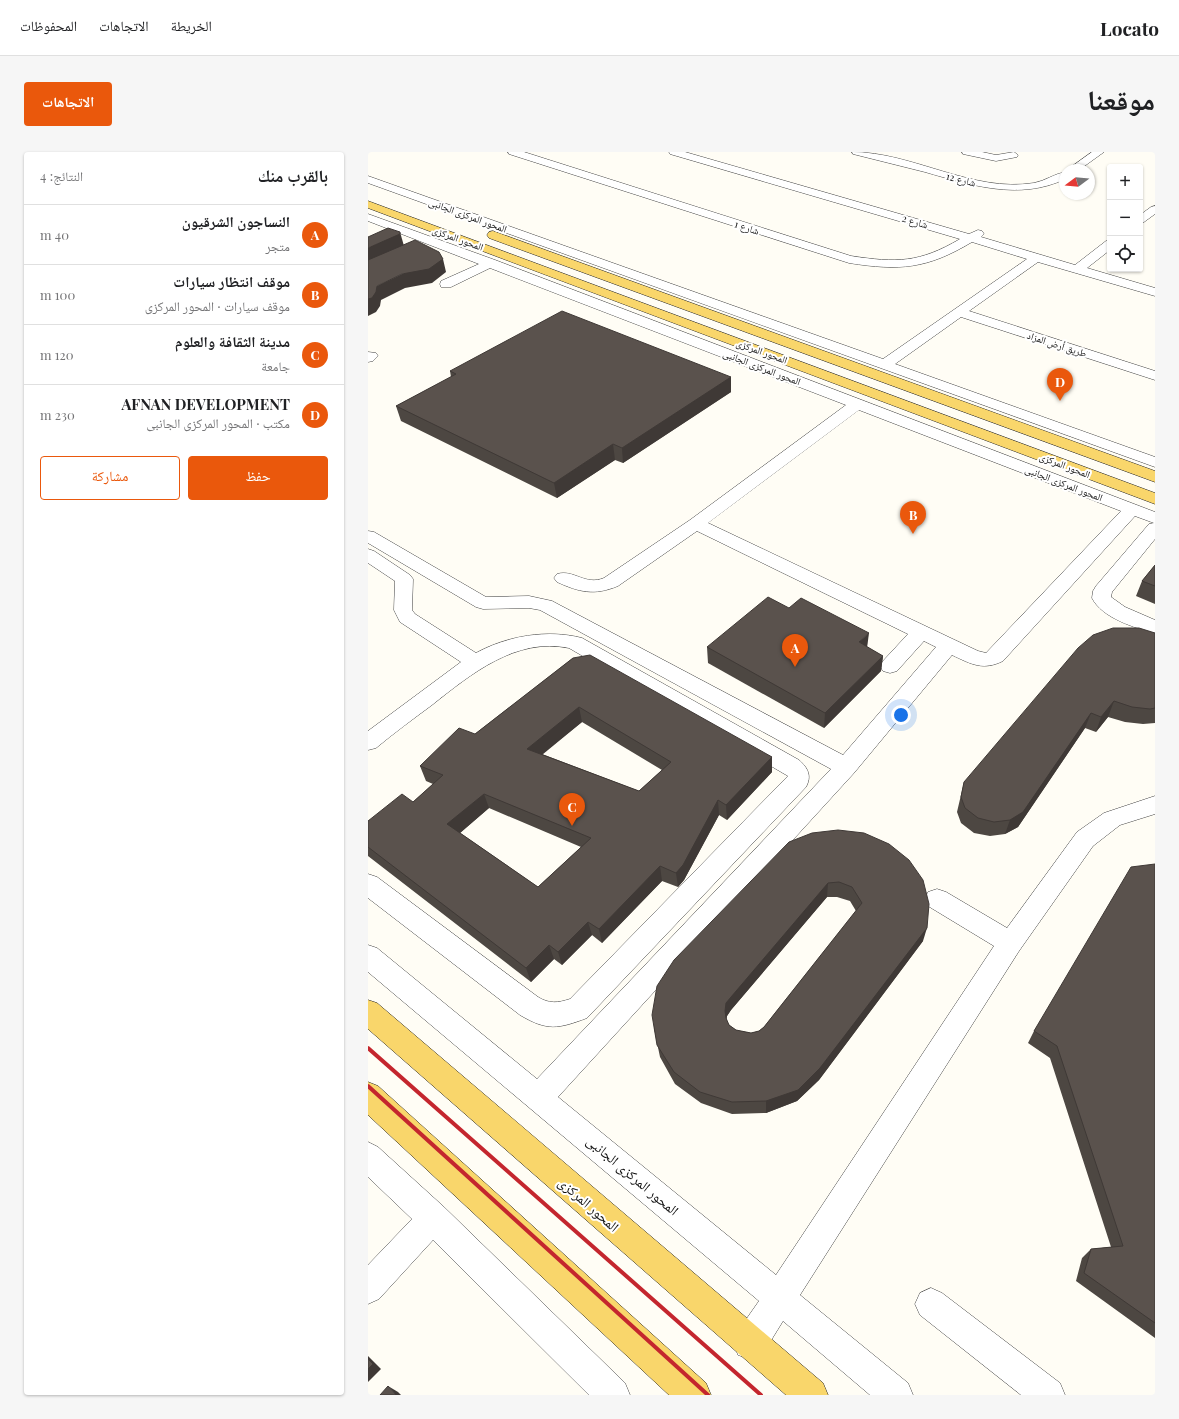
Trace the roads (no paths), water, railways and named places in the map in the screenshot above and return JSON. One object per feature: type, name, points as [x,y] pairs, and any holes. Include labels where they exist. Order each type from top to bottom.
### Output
[{"type":"main road","name":"المحور المركزى","points":[[368,190],[993,416],[1155,477]]},
{"type":"main road","name":"المحور المركزى","points":[[370,212],[568,279],[1155,499]]},
{"type":"main road","points":[[568,279],[576,279],[584,275],[583,271],[574,264]]},
{"type":"main road","points":[[531,279],[547,272]]},
{"type":"main road","points":[[627,302],[615,294],[614,291],[619,287],[630,286]]},
{"type":"main road","points":[[806,384],[838,361]]},
{"type":"main road","points":[[993,416],[1017,412]]},
{"type":"main road","name":"المحور المركزى","points":[[368,1012],[811,1395]]},
{"type":"main road","points":[[368,1096],[694,1395]]},
{"type":"street","name":"شارع 1","points":[[513,152],[849,260],[880,265],[912,264],[937,256],[975,235]]},
{"type":"street","name":"شارع 2","points":[[674,152],[975,235],[1037,257],[1155,284]]},
{"type":"street","name":"شارع 2","points":[[696,152],[1086,268],[1155,292]]},
{"type":"street","name":"شارع 12","points":[[857,152],[982,184],[1004,187],[1046,183],[1059,178]]},
{"type":"street","points":[[967,152],[996,158],[1013,155]]},
{"type":"street","points":[[1081,164],[1099,152]]},
{"type":"street","name":"المحور المركزى الجانبى","points":[[368,179],[1155,462]]},
{"type":"street","name":"المحور المركزى الجانبى","points":[[370,212],[389,235],[433,242],[491,263],[1155,518]]},
{"type":"street","points":[[1143,228],[1150,218]]},
{"type":"street","points":[[418,248],[433,242]]},
{"type":"street","points":[[1086,268],[1107,247]]},
{"type":"street","points":[[884,365],[1037,257]]},
{"type":"street","points":[[1086,268],[1107,257]]},
{"type":"street","points":[[446,284],[491,263]]},
{"type":"street","name":"طريق أرض المزاد","points":[[959,312],[1155,376]]},
{"type":"street","points":[[563,578],[588,587],[596,587],[606,584],[696,524],[857,404]]},
{"type":"street","points":[[696,524],[791,579],[921,632],[978,659],[988,660],[996,656],[1132,509]]},
{"type":"street","points":[[1155,528],[1101,594],[1102,599],[1109,607],[1155,627]]},
{"type":"street","points":[[368,536],[483,603],[528,602],[545,605],[846,767]]},
{"type":"street","points":[[368,555],[402,576],[404,579],[403,610],[407,618],[476,662]]},
{"type":"street","points":[[890,666],[921,632]]},
{"type":"street","points":[[368,742],[476,662],[512,647],[528,643],[549,640],[567,641],[575,643],[790,766],[799,773],[800,777],[798,781],[578,1009],[566,1013],[551,1016],[541,1013],[529,1006],[368,884]]},
{"type":"street","points":[[539,1097],[846,767],[949,645]]},
{"type":"street","points":[[750,1343],[1010,943],[1085,839],[1112,819],[1155,805]]},
{"type":"street","points":[[937,900],[1010,943]]},
{"type":"street","name":"المحور المركزى الجانبى","points":[[368,956],[896,1395]]},
{"type":"street","points":[[368,1157],[433,1218],[613,1395]]},
{"type":"street","points":[[368,1288],[433,1218]]},
{"type":"street","points":[[931,1304],[1048,1395]]},
{"type":"railway","points":[[368,1048],[761,1395]]},
{"type":"railway","points":[[368,1086],[708,1395]]},
{"type":"place","name":"AFNAN DEVELOPMENT","points":[[1060,401]]},
{"type":"place","name":"موقف انتظار سيارات","points":[[913,534]]},
{"type":"place","name":"النساجون الشرقيون","points":[[795,667]]},
{"type":"place","name":"مدينة الثقافة والعلوم","points":[[572,826]]}]
